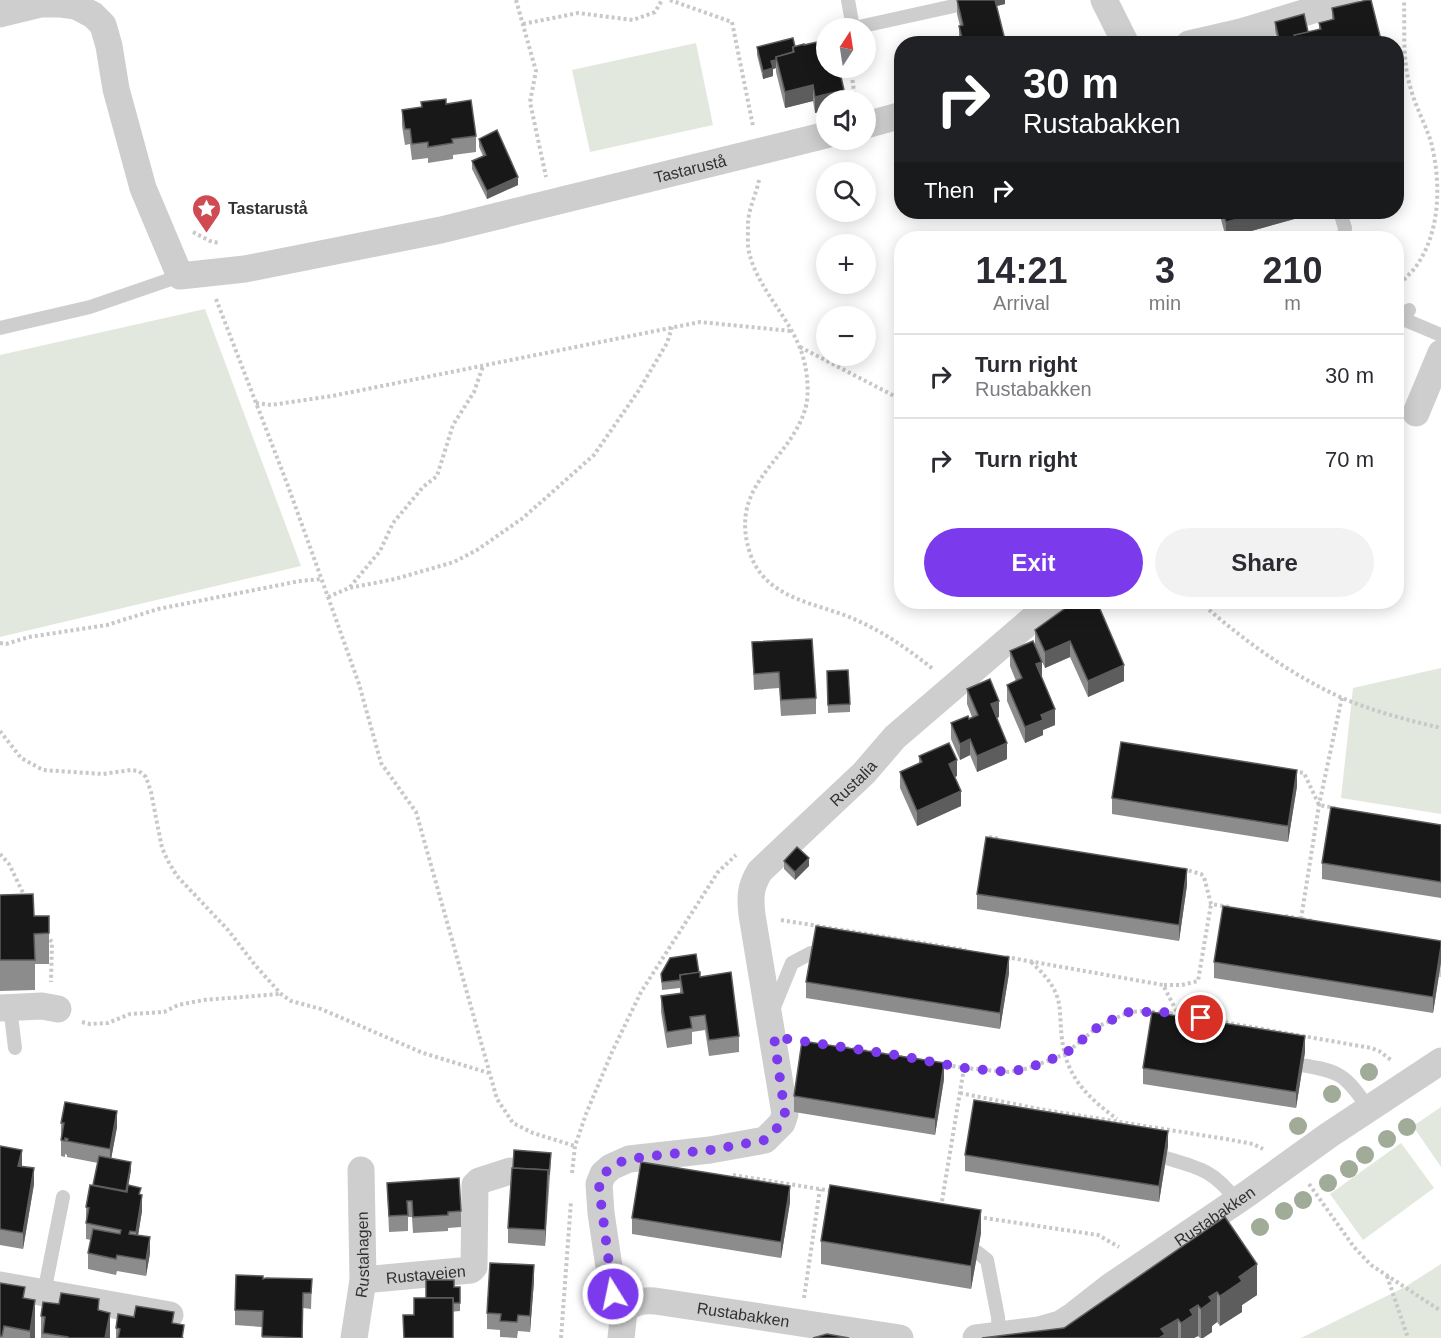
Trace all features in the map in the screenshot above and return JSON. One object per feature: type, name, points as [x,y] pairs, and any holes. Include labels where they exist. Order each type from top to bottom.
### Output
[{"type":"street","points":[[1104,0],[1122,36]]},
{"type":"street","points":[[1249,36],[1347,0]]},
{"type":"street","points":[[0,14],[41,4],[61,3],[76,6],[93,15],[103,25],[110,46],[116,88],[143,188],[180,276]]},
{"type":"street","points":[[876,122],[894,117]]},
{"type":"street","name":"Tastarustå","points":[[180,276],[246,269],[441,230],[816,138]]},
{"type":"street","points":[[1427,403],[1441,353]]},
{"type":"street","name":"Rustalia","points":[[770,1017],[750,893],[760,871],[864,773],[894,737],[1036,616],[1049,609]]},
{"type":"street","points":[[5,1008],[42,1006],[54,999]]},
{"type":"street","points":[[621,1338],[624,1311],[613,1294],[609,1274],[599,1184],[603,1174],[611,1167],[629,1159],[710,1150],[765,1140],[776,1131],[785,1114],[770,1017]]},
{"type":"street","name":"Rustabakken","points":[[987,1336],[1039,1330],[1060,1324],[1139,1266],[1441,1060]]},
{"type":"street","name":"Rustahagen","points":[[354,1338],[363,1280],[361,1170]]},
{"type":"street","name":"Rustaveien","points":[[363,1280],[471,1270],[474,1267],[475,1185],[479,1181],[510,1171]]},
{"type":"street","points":[[0,1285],[172,1315]]},
{"type":"street","name":"Rustabakken","points":[[624,1311],[633,1303],[641,1300],[655,1301],[900,1338]]},
{"type":"lane","points":[[848,0],[852,18]]},
{"type":"lane","points":[[876,23],[963,4]]},
{"type":"lane","points":[[0,328],[90,307],[180,276]]},
{"type":"lane","points":[[1404,318],[1409,310]]},
{"type":"lane","points":[[1404,319],[1441,335]]},
{"type":"lane","points":[[770,1017],[792,963],[811,953]]},
{"type":"lane","points":[[5,1008],[15,1048]]},
{"type":"lane","points":[[1301,1065],[1330,1070],[1341,1076],[1368,1108]]},
{"type":"lane","points":[[1166,1158],[1197,1167],[1215,1176],[1237,1201]]},
{"type":"lane","points":[[44,1293],[63,1197]]},
{"type":"lane","points":[[977,1252],[987,1260],[998,1317],[987,1336]]},
{"type":"path","points":[[516,0],[536,71],[530,102],[552,203]]},
{"type":"path","points":[[522,24],[578,13],[633,20],[655,12],[662,0]]},
{"type":"path","points":[[670,0],[732,22],[762,166],[747,222],[749,254],[766,291],[792,331],[806,374],[808,391],[805,409],[797,428],[761,476],[749,502],[744,531],[754,562],[768,580],[789,598],[857,620],[905,646],[940,675]]},
{"type":"path","points":[[1404,0],[1409,84],[1431,140],[1438,178],[1438,192],[1434,228],[1417,266],[1404,280]]},
{"type":"path","points":[[163,235],[168,228],[182,224],[196,235],[210,241],[233,244],[246,269]]},
{"type":"path","points":[[209,274],[221,316],[256,403],[359,684],[381,763],[416,812],[496,1099],[513,1123],[533,1133],[575,1146]]},
{"type":"path","points":[[256,403],[271,405],[332,396],[672,327],[708,322],[792,331]]},
{"type":"path","points":[[328,597],[349,588],[386,582],[454,562],[477,550],[523,518],[594,455],[639,390],[667,343],[672,327]]},
{"type":"path","points":[[799,347],[894,396]]},
{"type":"path","points":[[349,588],[380,551],[393,523],[423,487],[437,476],[453,424],[474,392],[483,366]]},
{"type":"path","points":[[0,643],[6,644],[30,637],[107,625],[158,609],[300,581],[322,579]]},
{"type":"path","points":[[1208,609],[1240,636],[1288,669],[1342,698],[1398,718],[1441,728]]},
{"type":"path","points":[[1301,919],[1319,805],[1342,698]]},
{"type":"path","points":[[0,731],[21,758],[43,770],[103,774],[131,770],[139,771],[146,777],[162,848],[177,876],[228,930],[280,994],[291,1001],[321,1009],[423,1053],[489,1073]]},
{"type":"path","points":[[1292,771],[1304,773],[1319,805]]},
{"type":"path","points":[[1319,805],[1343,809]]},
{"type":"path","points":[[989,837],[1011,841]]},
{"type":"path","points":[[0,854],[9,864],[28,906]]},
{"type":"path","points":[[995,956],[1163,985],[1182,985],[1198,981],[1211,904],[1207,882],[1201,874],[1179,868]]},
{"type":"path","points":[[1211,904],[1234,908]]},
{"type":"path","points":[[752,915],[972,951]]},
{"type":"path","points":[[1278,915],[1323,922]]},
{"type":"path","points":[[45,934],[52,942],[54,999],[60,1015],[90,1024],[108,1023],[130,1014],[164,1012],[178,1005],[204,1000],[280,994]]},
{"type":"path","points":[[1030,962],[1047,977],[1057,994],[1065,1054],[1072,1072],[1083,1090],[1098,1105],[1119,1120]]},
{"type":"path","points":[[1163,985],[1178,1014]]},
{"type":"path","points":[[843,1047],[964,1068],[1009,1072],[1029,1068],[1065,1054],[1099,1026],[1129,1012],[1143,1011],[1178,1014],[1371,1048],[1379,1051],[1401,1069],[1410,1081]]},
{"type":"path","points":[[940,1211],[964,1068]]},
{"type":"path","points":[[960,1093],[1039,1109],[1119,1120],[1253,1144],[1276,1155],[1300,1173],[1354,1247],[1371,1264],[1441,1311]]},
{"type":"path","points":[[729,1174],[838,1192]]},
{"type":"path","points":[[810,1261],[820,1189]]},
{"type":"path","points":[[974,1216],[1098,1235],[1114,1243],[1139,1266]]},
{"type":"path","points":[[1387,1275],[1408,1338]]},
{"type":"shaded area","points":[[696,43],[713,125],[590,152],[572,70]]},
{"type":"shaded area","points":[[205,309],[301,566],[0,637],[0,355]]},
{"type":"shaded area","points":[[1441,668],[1441,814],[1341,798],[1353,688]]},
{"type":"shaded area","points":[[1441,1107],[1441,1167],[1413,1126]]},
{"type":"shaded area","points":[[1401,1143],[1434,1188],[1363,1240],[1330,1194]]},
{"type":"shaded area","points":[[1441,1264],[1441,1338],[1301,1338],[1405,1287]]},
{"type":"building","points":[[957,0],[995,0],[1004,36],[962,36],[959,26],[963,25]]},
{"type":"building","points":[[1371,0],[1380,36],[1294,36],[1321,29],[1319,23],[1334,19],[1332,8]]},
{"type":"building","points":[[1304,14],[1308,32],[1294,36],[1278,36],[1275,22]]},
{"type":"building","points":[[793,38],[795,47],[793,47],[793,52],[776,57],[776,60],[771,61],[773,68],[763,71],[757,47]]},
{"type":"building","points":[[816,42],[816,78],[841,78],[844,90],[816,90],[815,97],[813,85],[785,92],[776,57],[794,52],[793,47]]},
{"type":"building","points":[[446,99],[446,104],[471,100],[476,136],[452,139],[453,143],[428,147],[428,142],[412,144],[410,129],[405,129],[402,110],[422,107],[421,102]]},
{"type":"building","points":[[497,130],[518,177],[487,191],[472,161],[486,155],[479,139]]},
{"type":"building","points":[[1064,609],[1100,609],[1124,665],[1088,681],[1070,641],[1045,652],[1035,630]]},
{"type":"building","points":[[812,639],[816,698],[781,700],[779,672],[754,674],[752,642]]},
{"type":"building","points":[[1033,641],[1042,662],[1036,664],[1055,709],[1041,715],[1043,720],[1025,727],[1007,685],[1022,678],[1010,651]]},
{"type":"building","points":[[848,670],[850,704],[828,705],[827,671]]},
{"type":"building","points":[[990,679],[999,701],[991,704],[1007,743],[977,756],[970,739],[960,744],[951,723],[968,716],[969,719],[978,715],[967,689]]},
{"type":"building","points":[[1121,742],[1297,770],[1288,826],[1112,798]]},
{"type":"building","points":[[949,743],[957,760],[949,764],[961,791],[917,811],[900,772],[922,762],[919,756]]},
{"type":"building","points":[[1331,807],[1441,825],[1441,882],[1322,863]]},
{"type":"building","points":[[986,837],[1187,869],[1179,925],[977,894]]},
{"type":"building","points":[[797,847],[809,858],[795,872],[784,861]]},
{"type":"building","points":[[33,894],[34,916],[49,916],[49,933],[34,934],[35,960],[0,960],[0,895]]},
{"type":"building","points":[[1223,906],[1441,941],[1433,997],[1214,962]]},
{"type":"building","points":[[816,926],[1009,957],[1000,1013],[806,982]]},
{"type":"building","points":[[696,954],[699,973],[680,975],[680,980],[662,982],[661,974],[670,958]]},
{"type":"building","points":[[700,972],[700,977],[731,972],[739,1036],[709,1040],[705,1015],[690,1017],[692,1028],[667,1032],[661,996],[683,993],[680,975]]},
{"type":"building","points":[[1152,1012],[1305,1036],[1296,1092],[1143,1068]]},
{"type":"building","points":[[802,1041],[944,1063],[935,1119],[794,1096]]},
{"type":"building","points":[[974,1100],[1168,1131],[1159,1186],[965,1155]]},
{"type":"building","points":[[65,1102],[117,1111],[110,1149],[67,1141],[68,1139],[65,1138],[65,1141],[61,1140]]},
{"type":"building","points":[[0,1146],[22,1150],[18,1166],[34,1168],[23,1233],[0,1229]]},
{"type":"building","points":[[514,1150],[551,1153],[549,1174],[548,1170],[513,1168]]},
{"type":"building","points":[[99,1156],[131,1162],[126,1191],[93,1185]]},
{"type":"building","points":[[641,1162],[790,1186],[781,1242],[632,1218]]},
{"type":"building","points":[[512,1168],[548,1170],[545,1230],[508,1228]]},
{"type":"building","points":[[459,1178],[461,1211],[448,1212],[448,1215],[413,1217],[412,1201],[407,1201],[408,1215],[389,1216],[387,1183]]},
{"type":"building","points":[[90,1185],[127,1192],[128,1185],[141,1188],[136,1232],[130,1231],[129,1234],[150,1237],[146,1260],[117,1255],[116,1259],[88,1253],[93,1229],[120,1234],[121,1230],[86,1223]]},
{"type":"building","points":[[830,1185],[981,1210],[971,1266],[821,1241]]},
{"type":"building","points":[[1225,1217],[1257,1264],[1239,1277],[1242,1281],[1220,1296],[1217,1292],[1209,1297],[1212,1301],[1201,1309],[1198,1305],[1190,1310],[1193,1315],[1181,1323],[1178,1319],[1161,1329],[1165,1334],[1159,1338],[982,1338],[1064,1328]]},
{"type":"building","points":[[490,1263],[534,1265],[530,1316],[518,1315],[517,1322],[500,1321],[501,1314],[487,1313]]},
{"type":"building","points":[[236,1275],[263,1276],[263,1279],[312,1279],[311,1293],[303,1293],[302,1338],[262,1336],[263,1311],[235,1310]]},
{"type":"building","points":[[426,1280],[454,1280],[454,1287],[460,1287],[460,1303],[453,1303],[453,1298],[426,1298]]},
{"type":"building","points":[[0,1283],[25,1287],[23,1298],[35,1300],[30,1331],[4,1326],[2,1336],[0,1336]]},
{"type":"building","points":[[61,1293],[99,1299],[98,1310],[110,1313],[105,1338],[68,1338],[43,1333],[45,1317],[41,1316],[43,1302],[59,1304]]},
{"type":"building","points":[[414,1298],[453,1298],[453,1338],[404,1338],[403,1315],[414,1315]]},
{"type":"building","points":[[136,1306],[174,1312],[172,1323],[184,1325],[182,1338],[118,1338],[120,1329],[116,1328],[118,1314],[134,1317]]},
{"type":"building","points":[[827,1334],[849,1338],[813,1338]]},
{"type":"place","name":"Tastarustå","points":[[207,234]]},
{"type":"route","points":[[613,1294],[601,1213],[599,1184],[603,1174],[611,1167],[629,1159],[710,1150],[765,1140],[776,1131],[785,1114],[774,1037],[896,1055],[964,1068],[1009,1072],[1029,1068],[1065,1054],[1099,1026],[1129,1012],[1163,1012],[1201,1018]]}]
